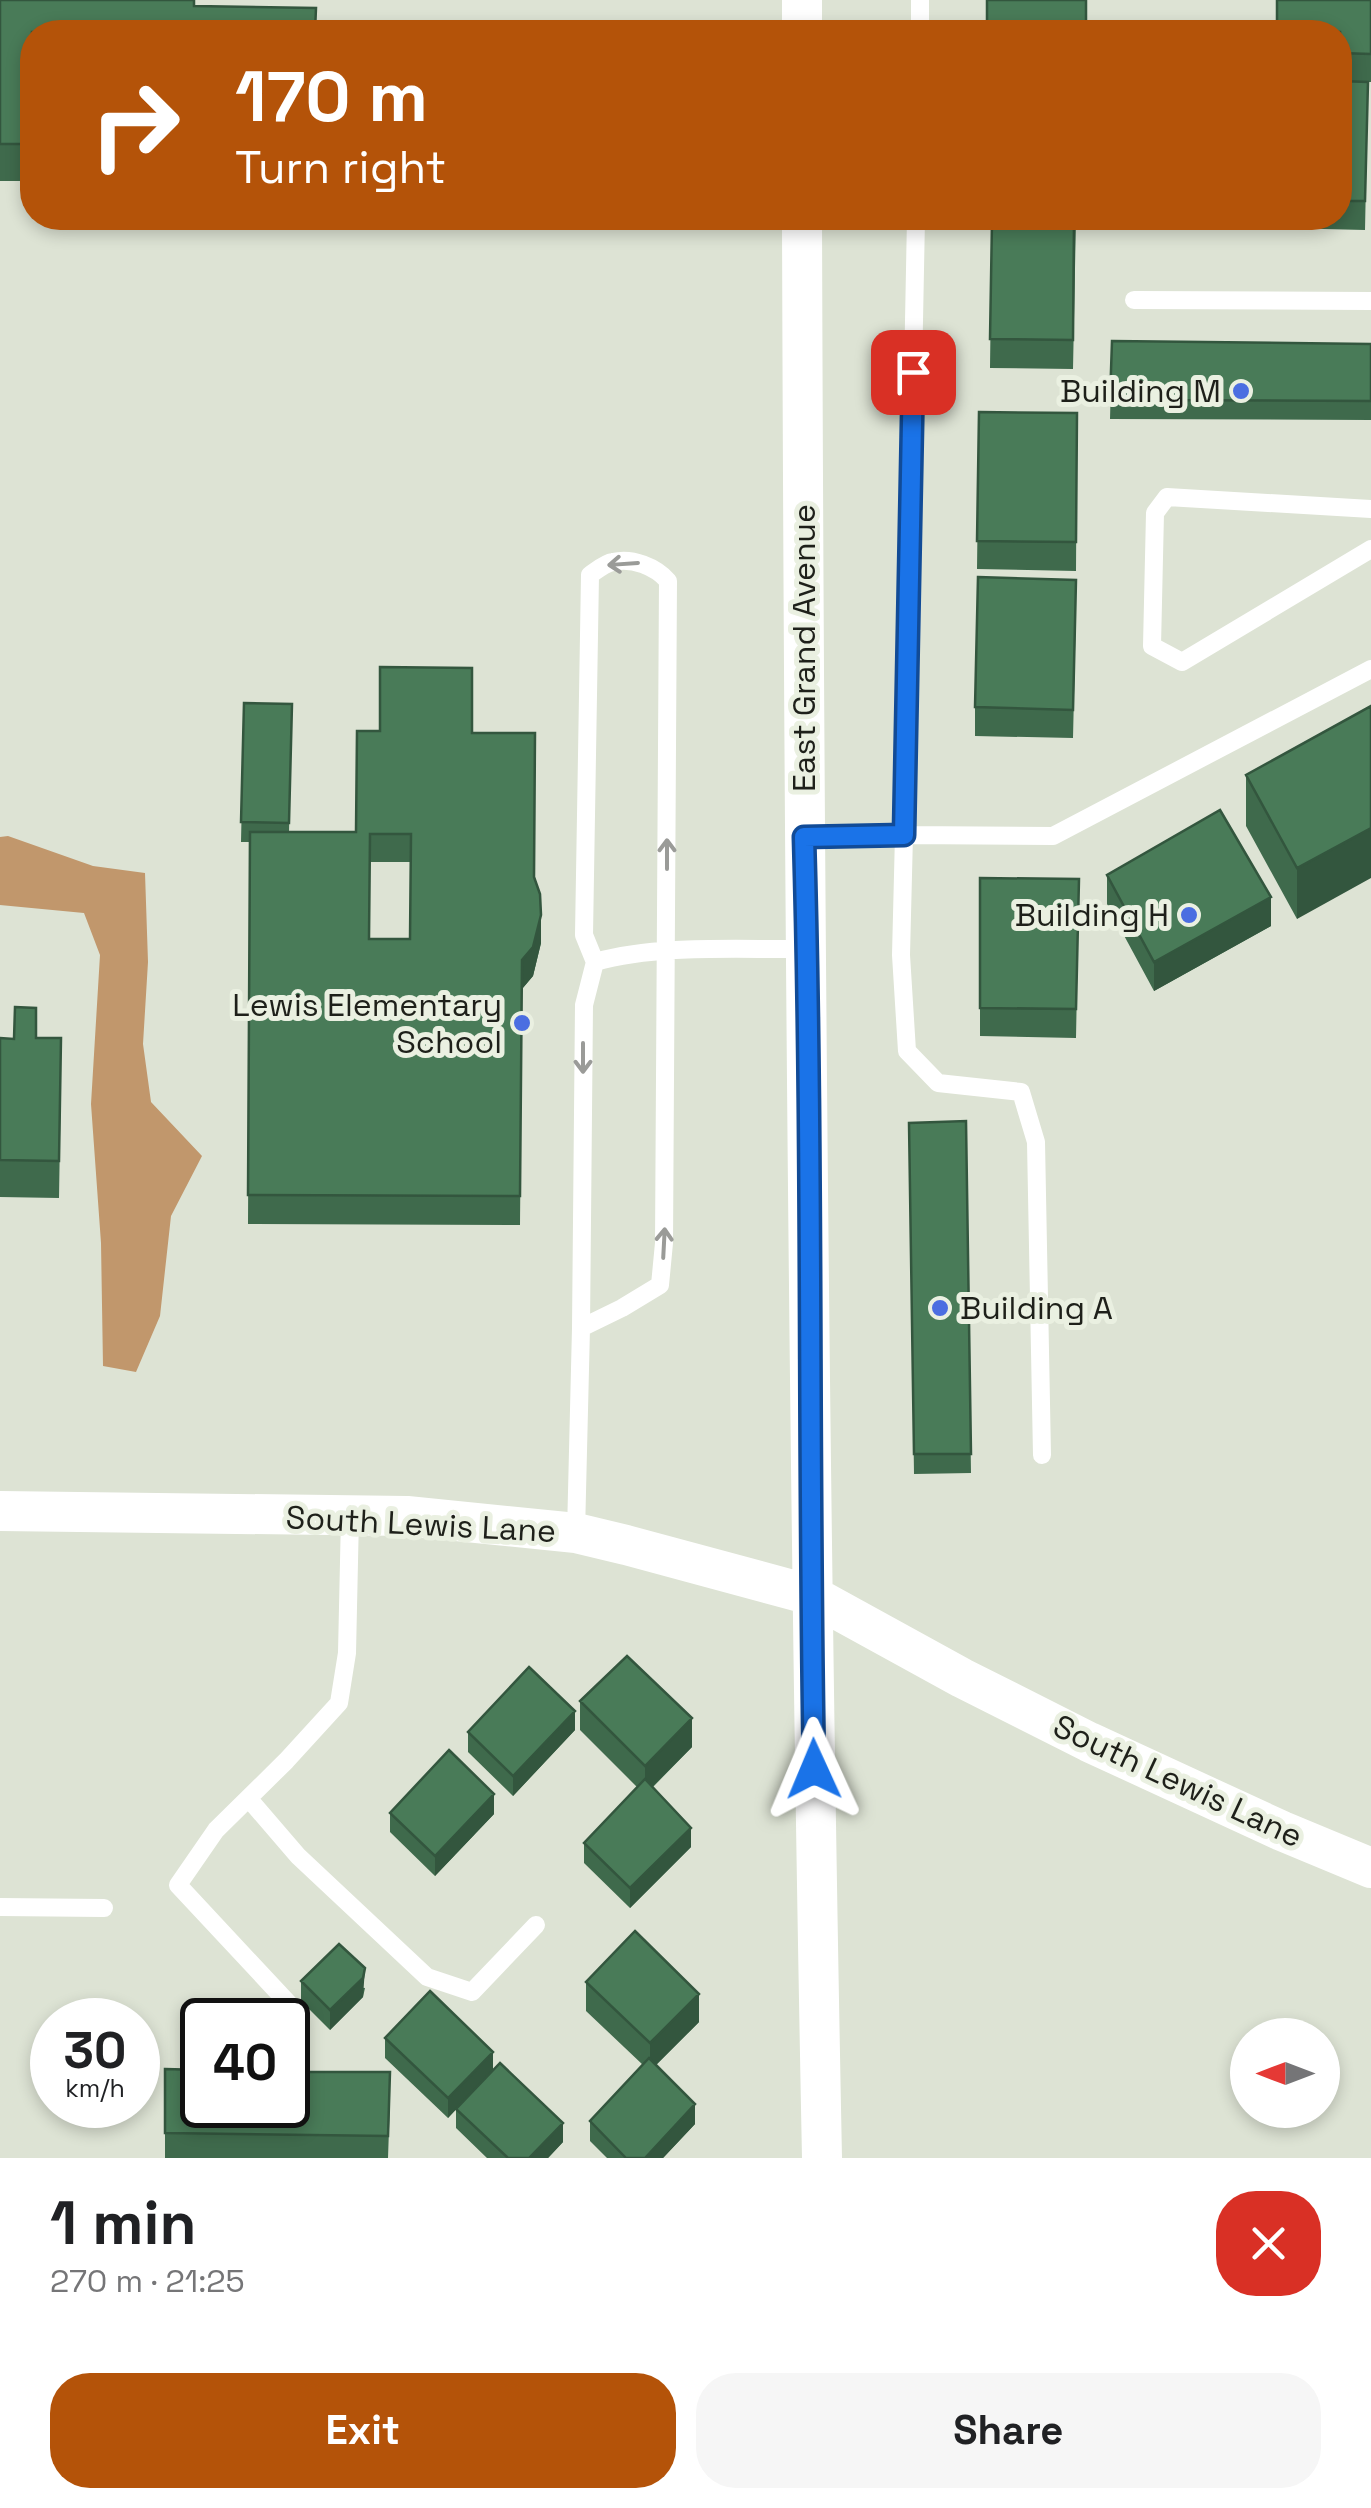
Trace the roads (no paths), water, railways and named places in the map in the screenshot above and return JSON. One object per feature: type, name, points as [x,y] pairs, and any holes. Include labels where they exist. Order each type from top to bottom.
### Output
[{"type":"street","name":"East Grand Avenue","points":[[802,230],[811,1595],[822,2158]]},
{"type":"street","name":"South Lewis Lane","points":[[0,1511],[408,1516],[576,1533],[811,1595],[1089,1742],[1371,1868]]},
{"type":"lane","points":[[916,230],[901,955],[908,1051],[938,1083],[1021,1092],[1036,1142],[1042,1455]]},
{"type":"lane","points":[[1134,300],[1371,302]]},
{"type":"lane","points":[[1371,509],[1168,498],[1155,513],[1152,646],[1182,662],[1371,549]]},
{"type":"lane","points":[[576,1533],[584,1005],[594,962],[584,934],[590,575],[612,562],[636,562],[660,571],[668,581],[664,1244],[660,1286],[581,1328]]},
{"type":"lane","points":[[804,837],[1053,836],[1371,668]]},
{"type":"lane","points":[[594,962],[622,954],[807,948]]},
{"type":"lane","points":[[283,1998],[178,1885],[216,1830],[340,1703],[347,1653],[350,1516]]},
{"type":"lane","points":[[249,1799],[298,1856],[427,1977],[472,1992],[536,1925]]},
{"type":"lane","points":[[0,1907],[104,1908]]},
{"type":"place","name":"Building M","points":[[1241,391]]},
{"type":"place","name":"Building H","points":[[1189,915]]},
{"type":"place","name":"Lewis Elementary School","points":[[522,1023]]},
{"type":"place","name":"Building A","points":[[940,1308]]}]
